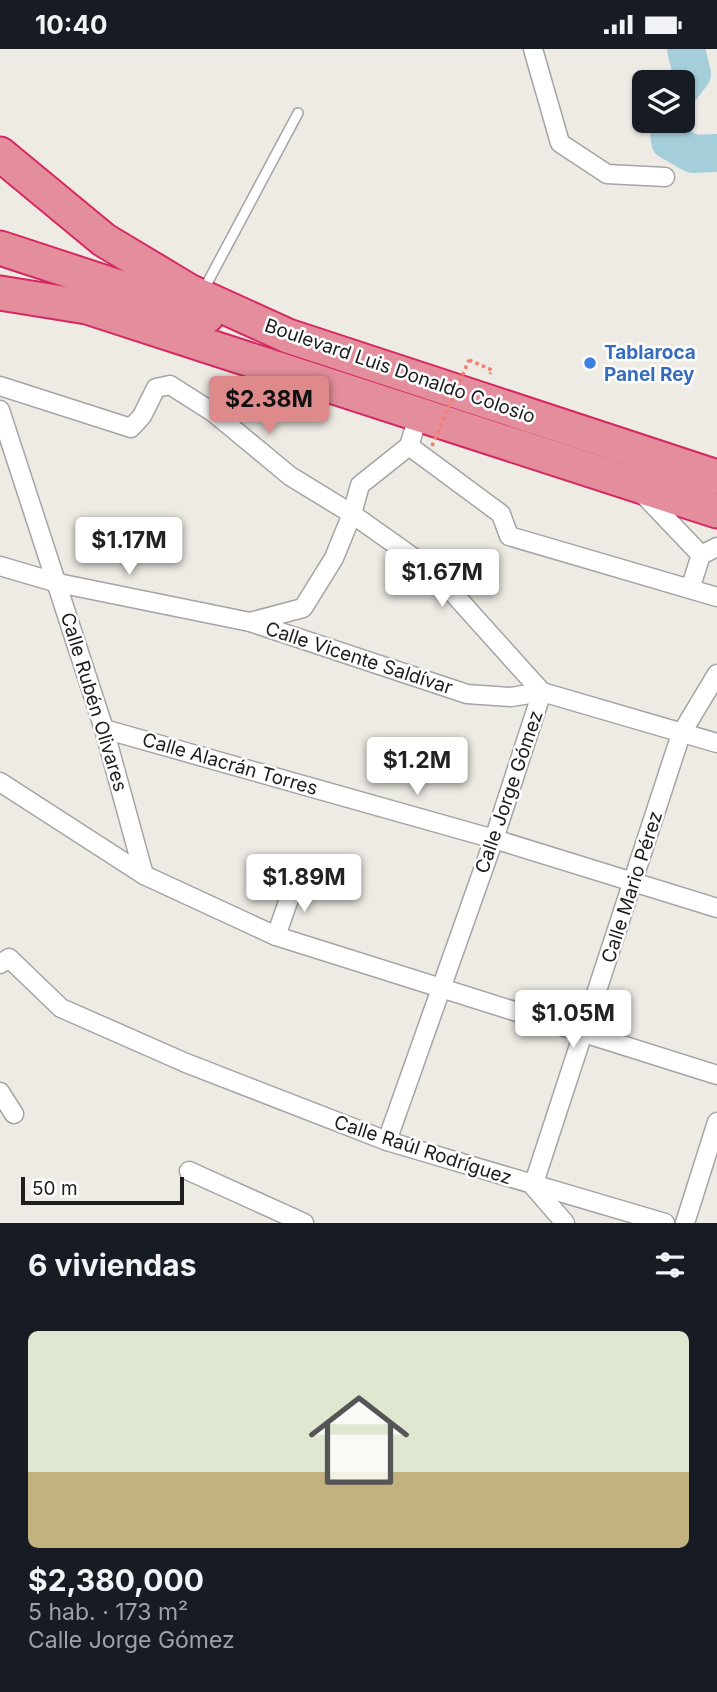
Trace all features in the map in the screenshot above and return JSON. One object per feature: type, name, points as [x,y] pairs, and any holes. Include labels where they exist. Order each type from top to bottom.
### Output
[{"type":"highway","name":"Boulevard Luis Donaldo Colosio","points":[[0,154],[104,240],[200,295],[288,336],[717,477]]},
{"type":"highway","points":[[0,249],[184,310],[288,336]]},
{"type":"highway","name":"Boulevard Luis Donaldo Colosio","points":[[0,293],[87,307],[420,436],[634,483],[717,512]]},
{"type":"street","points":[[533,49],[560,143],[607,174],[665,177]]},
{"type":"street","name":"Calle Jorge Gómez","points":[[0,386],[131,428],[142,416],[156,388],[170,385],[214,413],[290,475],[352,514],[434,572],[542,692],[494,839],[387,1141]]},
{"type":"street","name":"Calle Rubén Olivares","points":[[0,410],[104,729],[144,875]]},
{"type":"street","points":[[250,622],[303,608],[334,558],[352,514],[360,485],[420,436],[501,514],[509,536],[717,597]]},
{"type":"street","points":[[634,483],[709,551],[690,589]]},
{"type":"street","name":"Calle Vicente Saldívar","points":[[0,566],[58,583],[250,622],[467,694],[511,697],[542,692],[717,743]]},
{"type":"street","name":"Calle Mario Pérez","points":[[533,1186],[681,734],[717,674]]},
{"type":"street","name":"Calle Alacrán Torres","points":[[104,729],[494,839],[717,908]]},
{"type":"street","points":[[0,782],[144,875],[276,936],[717,1075]]},
{"type":"street","points":[[276,936],[296,880]]},
{"type":"street","name":"Calle Raúl Rodríguez","points":[[0,964],[9,958],[61,1008],[186,1063],[387,1141],[666,1223]]},
{"type":"street","points":[[0,1092],[13,1114]]},
{"type":"street","points":[[684,1223],[717,1122]]},
{"type":"street","points":[[189,1171],[304,1223]]},
{"type":"street","points":[[533,1186],[565,1223]]},
{"type":"lane","points":[[200,295],[298,113]]},
{"type":"path","points":[[420,436],[468,361]]},
{"type":"waterway","points":[[686,49],[691,70]]},
{"type":"waterway","points":[[669,133],[670,141],[693,154],[717,153]]},
{"type":"place","name":"Tablaroca Panel Rey","points":[[590,363]]}]
